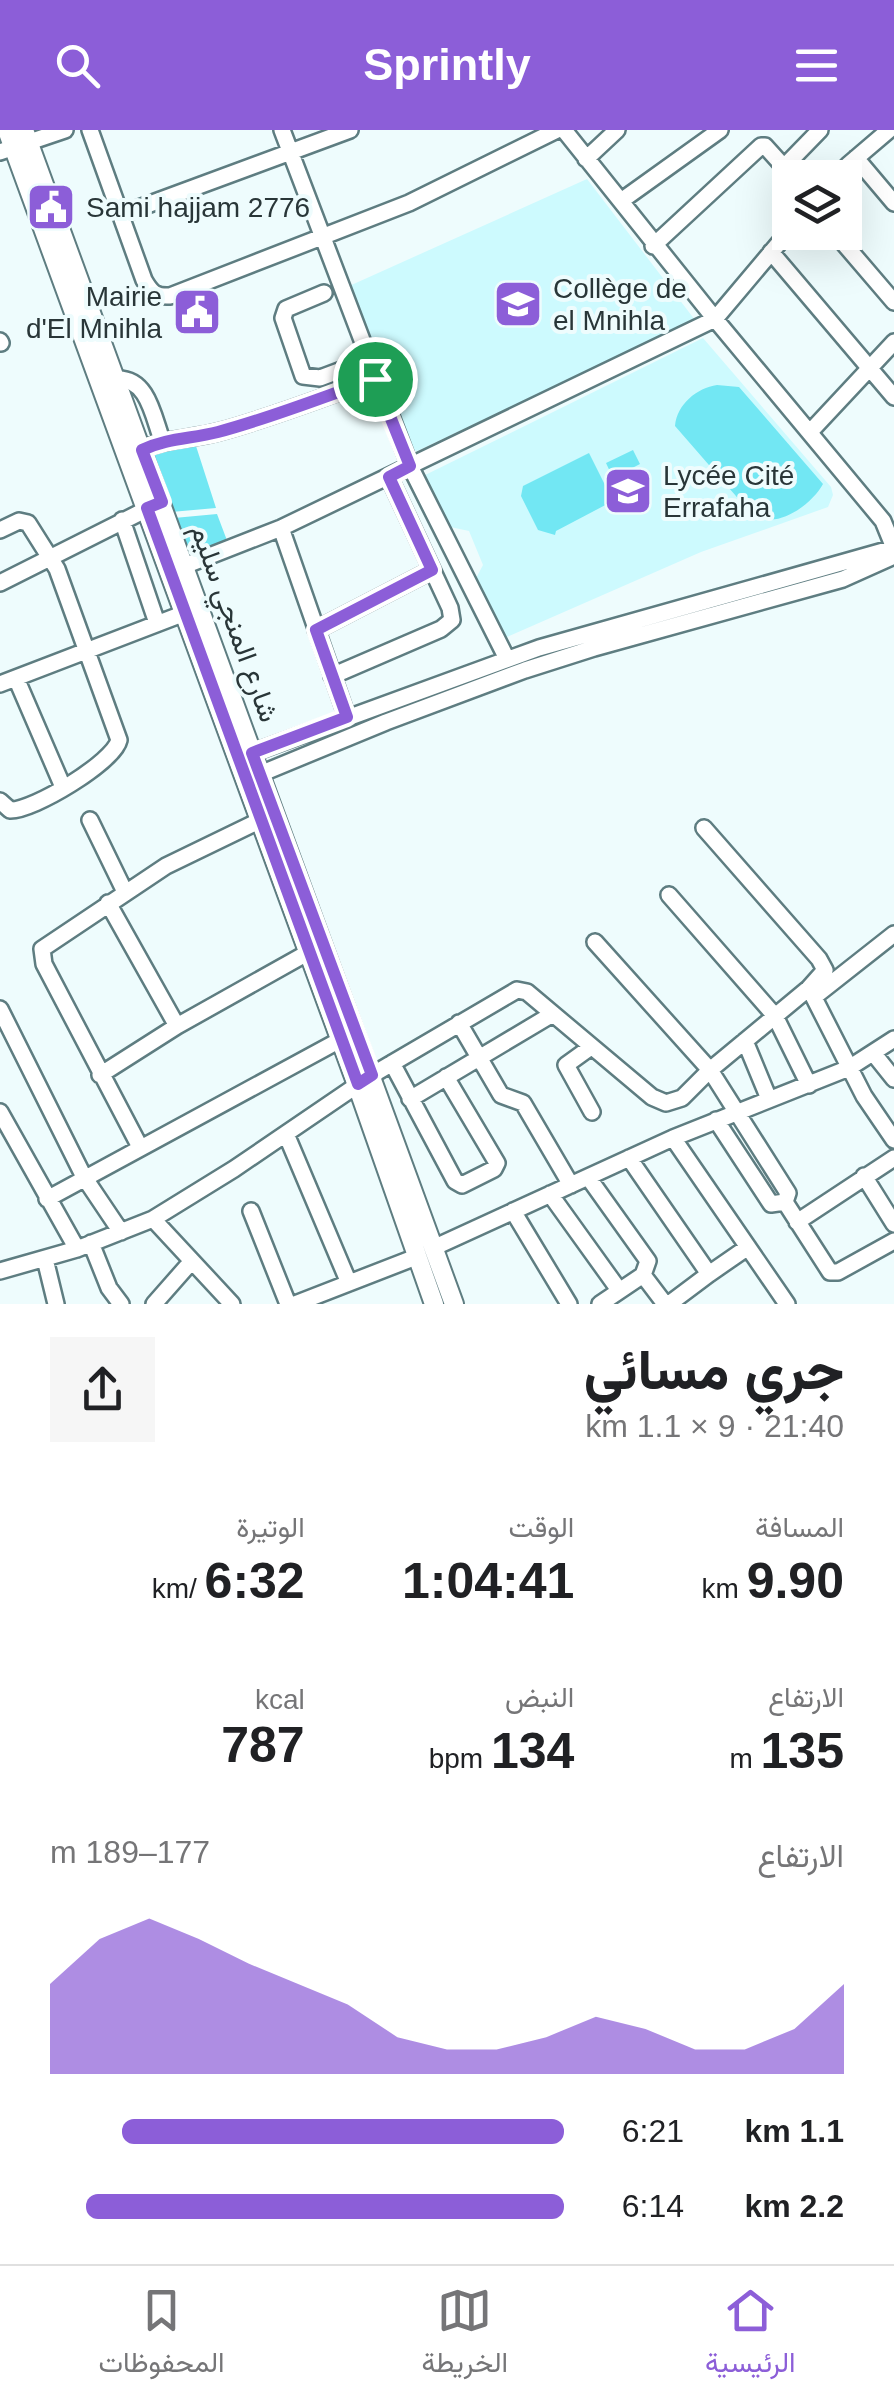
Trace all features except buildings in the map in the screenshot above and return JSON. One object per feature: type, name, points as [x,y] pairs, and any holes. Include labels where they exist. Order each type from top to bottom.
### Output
[{"type":"main road","name":"شارع المنجي سليم","points":[[15,140],[117,379],[142,450],[185,613],[340,1040],[365,1080]]},
{"type":"main road","name":"شارع المنجي سليم","points":[[15,140],[155,505],[184,566],[260,774],[425,1253],[434,1304]]},
{"type":"main road","name":"شارع المنجي سليم","points":[[425,1253],[454,1304]]},
{"type":"street","points":[[15,140],[65,130]]},
{"type":"street","points":[[90,130],[148,286],[160,297],[324,238],[459,180],[560,130],[883,522],[894,551],[591,640],[507,659],[252,753]]},
{"type":"street","points":[[282,130],[410,466],[507,659]]},
{"type":"street","points":[[120,216],[350,130]]},
{"type":"street","points":[[586,158],[616,130]]},
{"type":"street","points":[[620,202],[720,130]]},
{"type":"street","points":[[653,246],[761,146],[784,167],[820,130]]},
{"type":"street","points":[[888,130],[856,158],[894,203]]},
{"type":"street","points":[[849,250],[894,302]]},
{"type":"street","points":[[184,566],[280,528],[715,320],[771,252],[894,397]]},
{"type":"street","points":[[324,293],[286,309],[283,318],[302,376],[320,378],[368,360]]},
{"type":"street","points":[[810,432],[894,342]]},
{"type":"street","points":[[117,379],[134,381],[142,389],[162,440]]},
{"type":"street","points":[[142,450],[162,440],[216,433],[375,379]]},
{"type":"street","points":[[332,676],[452,620],[450,608],[389,477]]},
{"type":"street","points":[[0,583],[155,505]]},
{"type":"street","points":[[122,520],[156,623]]},
{"type":"street","points":[[0,530],[19,521],[28,523],[51,555],[117,730],[118,746],[108,758],[19,810],[10,810],[0,802]]},
{"type":"street","points":[[280,528],[347,717]]},
{"type":"street","points":[[316,630],[432,570]]},
{"type":"street","points":[[63,787],[8,681],[185,613]]},
{"type":"street","points":[[260,774],[591,640]]},
{"type":"street","points":[[90,820],[125,892]]},
{"type":"street","points":[[140,1147],[41,954],[46,944],[125,892],[195,850],[261,820]]},
{"type":"street","points":[[704,828],[822,963],[824,973],[811,992]]},
{"type":"street","points":[[669,895],[775,1016],[809,1085]]},
{"type":"street","points":[[108,903],[177,1026]]},
{"type":"street","points":[[0,1271],[84,1246],[153,1219],[392,1063],[517,990],[527,992],[666,1104],[682,1098],[775,1016],[894,934]]},
{"type":"street","points":[[595,942],[710,1070],[788,1193],[784,1202]]},
{"type":"street","points":[[100,1075],[177,1026],[309,952]]},
{"type":"street","points":[[811,992],[849,1068],[894,1140]]},
{"type":"street","points":[[0,1009],[84,1177],[121,1232]]},
{"type":"street","points":[[410,1099],[551,1015]]},
{"type":"street","points":[[459,1023],[501,1095],[523,1103],[570,1185]]},
{"type":"street","points":[[48,1199],[340,1040]]},
{"type":"street","points":[[251,1211],[292,1304],[319,1300],[349,1283],[425,1253],[709,1122],[849,1068],[894,1040]]},
{"type":"street","points":[[744,1041],[769,1098]]},
{"type":"street","points":[[591,1047],[566,1065],[592,1112]]},
{"type":"street","points":[[874,1054],[894,1079]]},
{"type":"street","points":[[392,1063],[457,1184],[466,1184],[494,1169],[497,1162],[446,1077]]},
{"type":"street","points":[[682,1098],[709,1122],[771,1204],[784,1202]]},
{"type":"street","points":[[0,1112],[48,1199],[121,1304]]},
{"type":"street","points":[[286,1134],[349,1283]]},
{"type":"street","points":[[673,1138],[788,1304]]},
{"type":"street","points":[[0,1150],[16,1143]]},
{"type":"street","points":[[628,1158],[709,1274]]},
{"type":"street","points":[[797,1222],[894,1158]]},
{"type":"street","points":[[864,1176],[894,1224]]},
{"type":"street","points":[[588,1177],[646,1258],[642,1274],[600,1304]]},
{"type":"street","points":[[550,1194],[619,1290]]},
{"type":"street","points":[[784,1202],[834,1273],[894,1241]]},
{"type":"street","points":[[513,1212],[569,1304]]},
{"type":"street","points":[[153,1219],[232,1304]]},
{"type":"street","points":[[642,1274],[667,1304],[748,1247]]},
{"type":"street","points":[[45,1259],[56,1304]]},
{"type":"street","points":[[154,1304],[190,1262]]},
{"type":"shaded area","name":"Collège de el Mnihla","points":[[587,179],[695,320],[417,451],[407,449],[347,287]]},
{"type":"shaded area","name":"Lycée Cité Errafaha","points":[[703,338],[831,487],[833,495],[828,507],[701,552],[498,641],[473,584],[483,565],[469,531],[441,525],[417,479]]},
{"type":"shaded area","points":[[717,385],[739,387],[823,484],[799,509],[774,519],[749,511],[675,426],[689,398]]},
{"type":"shaded area","points":[[145,442],[196,446],[216,508],[171,512]]},
{"type":"shaded area","points":[[633,450],[640,464],[613,478],[606,463]]},
{"type":"shaded area","points":[[589,453],[613,501],[555,535],[538,530],[521,496],[523,486]]},
{"type":"shaded area","points":[[217,514],[231,551],[191,562],[174,518]]},
{"type":"place","name":"Sami hajjam 2776","points":[[51,207]]},
{"type":"place","name":"Collège de el Mnihla","points":[[518,304]]},
{"type":"place","name":"Mairie d'El Mnihla","points":[[197,312]]},
{"type":"place","name":"Lycée Cité Errafaha","points":[[628,491]]},
{"type":"route","points":[[375,379],[410,466],[389,477],[432,570],[316,630],[347,717],[252,753],[372,1075],[358,1084],[147,508],[162,502],[142,450],[169,438],[198,437],[244,424],[375,379]]}]
